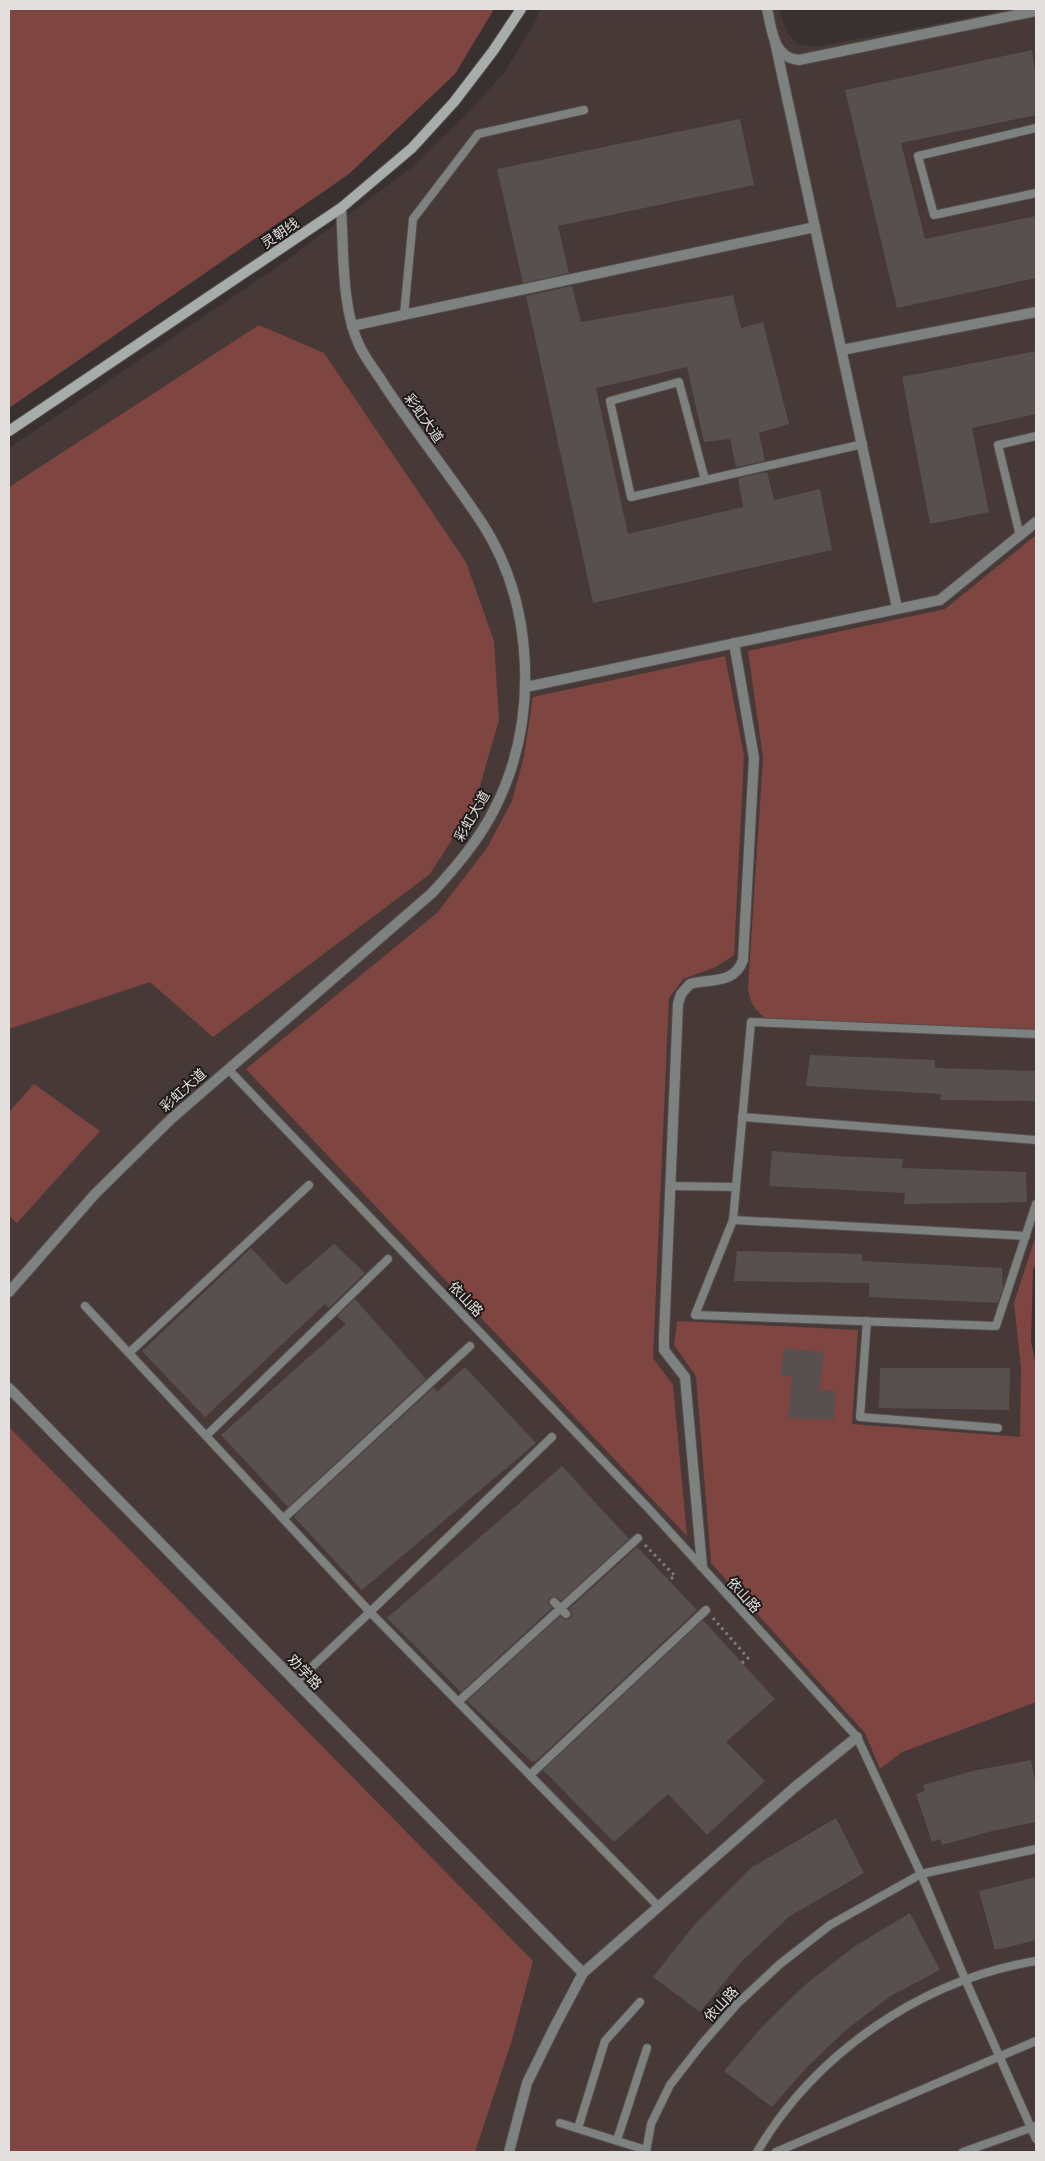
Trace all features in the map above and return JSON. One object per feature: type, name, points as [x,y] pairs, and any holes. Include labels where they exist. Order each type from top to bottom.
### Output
[{"type":"main road","name":"灵朝线","points":[[9,431],[341,208],[412,148],[454,102],[494,51],[520,9]]},
{"type":"street","points":[[767,9],[863,444],[897,608]]},
{"type":"street","points":[[775,42],[785,56],[794,59],[804,59],[1036,11]]},
{"type":"street","name":"彩虹大道","points":[[9,1292],[95,1194],[171,1119],[432,894],[453,871],[474,843],[495,808],[505,785],[520,734],[526,687],[521,624],[509,578],[498,552],[482,524],[360,348],[352,326],[346,285],[341,208]]},
{"type":"street","points":[[352,326],[815,227]]},
{"type":"street","points":[[842,350],[1036,312]]},
{"type":"street","points":[[526,687],[940,600],[1036,522]]},
{"type":"street","points":[[702,1566],[685,1377],[664,1350],[680,998],[690,984],[730,977],[738,970],[743,960],[754,758],[734,643]]},
{"type":"street","name":"劝学路","points":[[9,1388],[583,1973]]},
{"type":"street","points":[[510,2152],[527,2083],[583,1973],[795,1787],[857,1738]]},
{"type":"lane","points":[[404,315],[414,219],[478,134],[584,110]]},
{"type":"lane","points":[[1036,128],[918,156],[934,215],[1036,193]]},
{"type":"lane","points":[[705,480],[679,382],[610,401],[631,497],[863,444]]},
{"type":"lane","points":[[1020,536],[998,445],[1036,436]]},
{"type":"lane","points":[[1036,1034],[751,1022],[733,1220],[694,1314],[996,1326],[1036,1204]]},
{"type":"lane","name":"依山路","points":[[228,1068],[702,1566],[857,1738],[921,1874],[830,1925],[780,1964],[737,2004],[701,2045],[670,2086],[651,2124],[646,2151]]},
{"type":"lane","points":[[742,1117],[1036,1140]]},
{"type":"lane","points":[[130,1352],[309,1185]]},
{"type":"lane","points":[[671,1186],[736,1187]]},
{"type":"lane","points":[[733,1220],[1026,1236]]},
{"type":"lane","points":[[207,1435],[388,1259]]},
{"type":"lane","points":[[86,1306],[370,1612],[531,1774],[659,1907]]},
{"type":"lane","points":[[867,1321],[860,1417],[998,1428]]},
{"type":"lane","points":[[284,1518],[470,1346]]},
{"type":"lane","points":[[296,1682],[552,1437]]},
{"type":"lane","points":[[459,1701],[563,1611],[638,1538]]},
{"type":"lane","points":[[554,1602],[563,1611]]},
{"type":"lane","points":[[531,1774],[706,1610]]},
{"type":"lane","points":[[1036,1849],[921,1874],[965,1980],[999,2056],[1034,2127],[1036,2139]]},
{"type":"lane","points":[[757,2152],[771,2129],[799,2095],[835,2058],[875,2027],[915,2001],[965,1980],[1011,1966],[1036,1962]]},
{"type":"lane","points":[[578,2128],[605,2041],[640,2002]]},
{"type":"lane","points":[[781,2152],[1036,2041]]},
{"type":"lane","points":[[617,2140],[647,2048]]},
{"type":"lane","points":[[560,2123],[646,2151]]},
{"type":"lane","points":[[963,2152],[1034,2127]]},
{"type":"path","points":[[638,1538],[675,1576],[669,1580]]},
{"type":"path","points":[[706,1610],[748,1658],[742,1663]]},
{"type":"shaded area","points":[[9,9],[494,9],[455,74],[349,174],[9,408]]},
{"type":"shaded area","points":[[540,9],[779,9],[787,33],[797,44],[815,47],[983,15],[1003,9],[1036,9],[1036,1264],[1033,1269],[1031,1341],[1036,1367],[1036,2152],[9,2152],[9,448],[283,263],[411,168],[467,114],[504,73],[536,20]]},
{"type":"shaded area","points":[[259,325],[324,353],[466,562],[494,641],[499,720],[475,803],[430,874],[213,1037],[150,982],[9,1029],[9,487]]},
{"type":"shaded area","points":[[1036,535],[1036,1034],[771,1022],[755,1009],[748,989],[763,758],[748,651],[945,609]]},
{"type":"shaded area","points":[[725,656],[744,756],[734,955],[716,967],[683,979],[669,998],[653,1358],[673,1385],[687,1536],[246,1069],[437,913],[487,848],[512,801],[524,756],[533,697]]},
{"type":"shaded area","points":[[34,1084],[100,1131],[17,1223],[9,1216],[9,1112]]},
{"type":"shaded area","points":[[1036,1235],[1031,1341],[1036,1367],[1036,1702],[902,1752],[880,1769],[865,1733],[711,1563],[696,1376],[674,1345],[677,1321],[858,1330],[852,1424],[1020,1437],[1021,1368],[1014,1303]]},
{"type":"shaded area","points":[[9,1427],[533,1961],[512,2040],[475,2152],[9,2152]]},
{"type":"building","points":[[1032,50],[1036,79],[1036,115],[901,143],[925,239],[1036,216],[1036,278],[897,308],[845,90]]},
{"type":"building","points":[[740,119],[754,185],[558,226],[569,273],[523,283],[497,169]]},
{"type":"building","points":[[572,286],[581,322],[733,295],[741,328],[763,322],[789,424],[759,433],[765,461],[736,467],[730,439],[704,442],[687,367],[596,388],[628,534],[743,507],[738,478],[767,472],[774,500],[820,489],[832,550],[593,603],[526,296]]},
{"type":"building","points":[[1036,351],[1036,414],[972,428],[989,512],[930,524],[902,377]]},
{"type":"building","points":[[810,1055],[935,1060],[935,1068],[1036,1071],[1036,1101],[940,1100],[941,1094],[806,1086]]},
{"type":"building","points":[[772,1151],[903,1159],[902,1168],[1026,1172],[1027,1202],[904,1204],[905,1193],[769,1186]]},
{"type":"building","points":[[334,1244],[365,1273],[329,1308],[325,1304],[205,1417],[142,1351],[251,1248],[286,1285]]},
{"type":"building","points":[[737,1251],[862,1254],[862,1261],[1002,1268],[1003,1288],[998,1303],[869,1297],[869,1283],[734,1281]]},
{"type":"building","points":[[355,1299],[426,1379],[288,1507],[221,1435],[346,1324],[337,1316]]},
{"type":"building","points":[[784,1348],[824,1352],[819,1390],[836,1391],[834,1420],[788,1418],[792,1377],[781,1376]]},
{"type":"building","points":[[465,1367],[536,1443],[362,1590],[295,1518],[295,1515],[434,1387],[437,1392]]},
{"type":"building","points":[[880,1368],[1010,1368],[1009,1410],[879,1408]]},
{"type":"building","points":[[562,1466],[629,1539],[561,1601],[556,1597],[550,1598],[548,1603],[552,1608],[461,1692],[387,1618]]},
{"type":"building","points":[[637,1547],[697,1610],[535,1762],[534,1760],[532,1762],[467,1701],[560,1616],[565,1620],[570,1618],[572,1613],[569,1609]]},
{"type":"building","points":[[703,1620],[775,1699],[726,1742],[765,1781],[707,1835],[668,1794],[614,1842],[543,1770]]},
{"type":"building","points":[[1031,1760],[1036,1786],[1036,1822],[992,1831],[942,1845],[940,1839],[932,1842],[916,1794],[925,1791],[923,1785],[977,1770]]},
{"type":"building","points":[[836,1818],[864,1873],[790,1916],[741,1962],[700,2012],[653,1977],[695,1924],[751,1868]]},
{"type":"building","points":[[1036,1877],[1036,1940],[995,1950],[979,1891]]},
{"type":"building","points":[[910,1913],[940,1970],[889,1997],[846,2030],[807,2067],[772,2107],[724,2071],[761,2028],[806,1984],[855,1946]]}]
